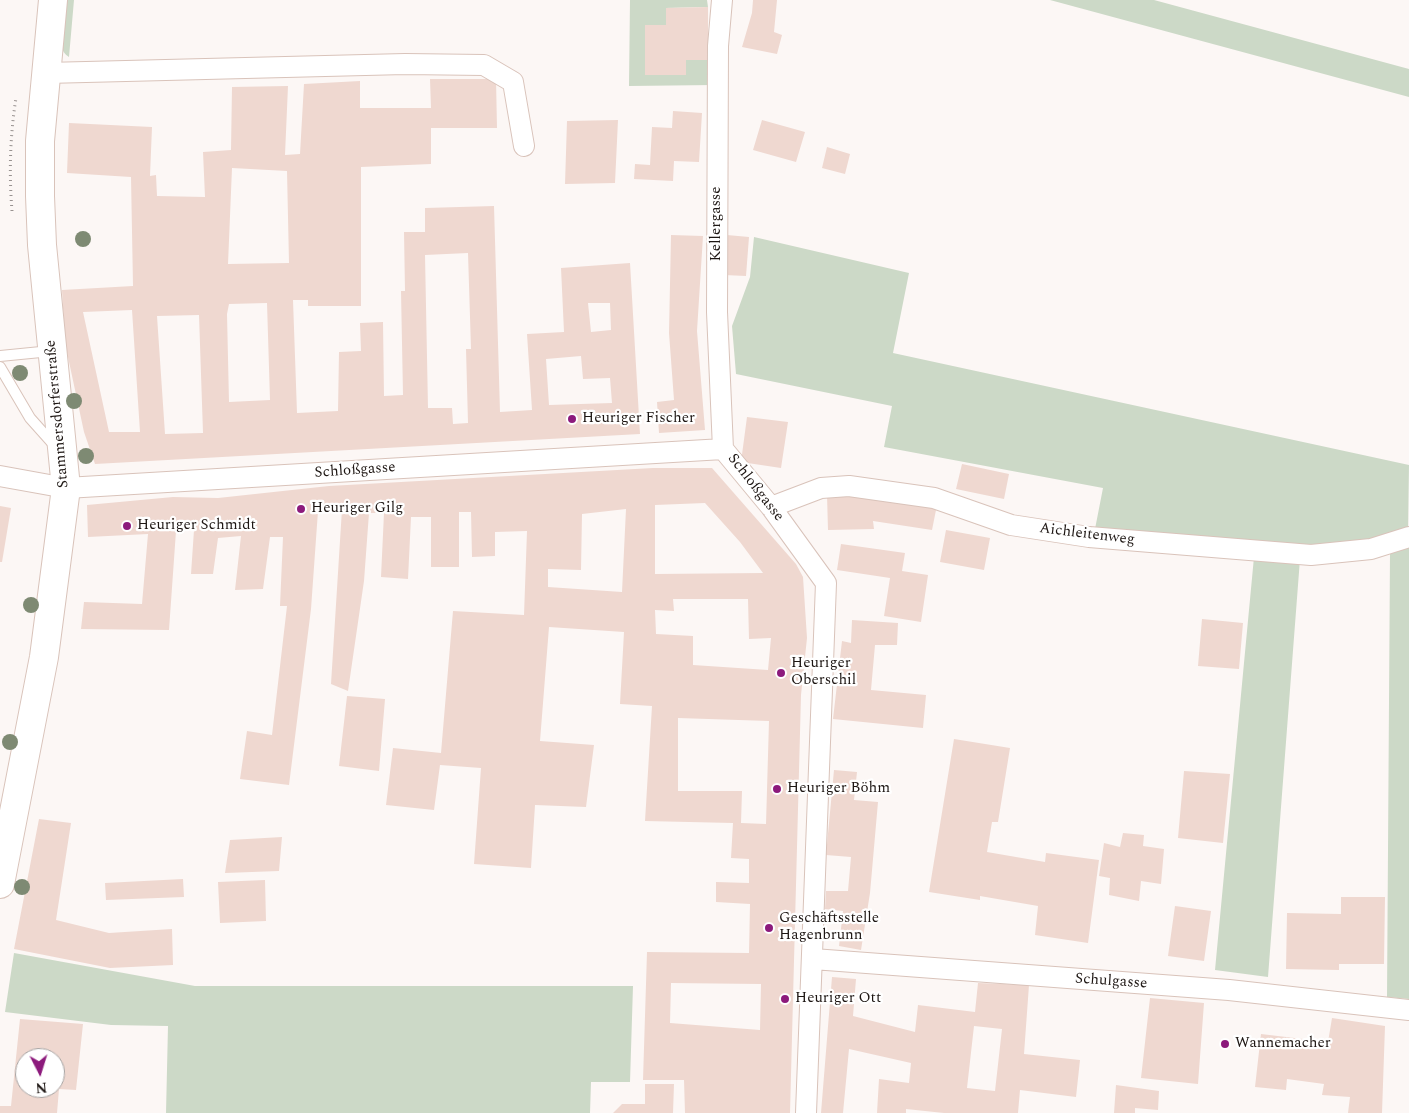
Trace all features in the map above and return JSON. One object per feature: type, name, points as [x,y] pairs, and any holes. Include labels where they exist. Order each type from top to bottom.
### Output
[{"type":"street","name":"Stammersdorferstraße","points":[[0,884],[44,657],[66,488],[42,245],[40,196],[40,141],[53,0]]},
{"type":"street","name":"Kellergasse","points":[[722,0],[718,46],[717,312],[723,448]]},
{"type":"street","points":[[46,73],[405,64],[484,65],[513,82],[524,146]]},
{"type":"street","name":"Schloßgasse","points":[[0,476],[66,488],[723,448],[771,507],[826,584],[806,1113]]},
{"type":"street","name":"Aichleitenweg","points":[[771,507],[820,488],[849,486],[934,498],[1011,525],[1089,537],[1311,555],[1371,548],[1409,538]]},
{"type":"street","name":"Schulgasse","points":[[813,959],[1229,990],[1409,1010]]},
{"type":"lane","points":[[0,356],[52,351]]},
{"type":"lane","points":[[0,367],[30,418],[64,456]]},
{"type":"green space","points":[[64,0],[74,0],[69,57],[61,47],[60,39],[60,23]]},
{"type":"green space","points":[[630,0],[707,0],[708,7],[666,8],[666,25],[645,26],[645,75],[686,75],[686,60],[708,60],[708,49],[714,85],[629,86]]},
{"type":"green space","points":[[1050,0],[1154,0],[1409,69],[1409,97]]},
{"type":"green space","points":[[754,237],[909,273],[893,353],[1409,465],[1408,533],[1314,549],[1095,529],[1103,488],[884,447],[892,406],[736,374],[732,326],[750,277]]},
{"type":"green space","points":[[1409,547],[1409,999],[1387,997],[1390,553]]},
{"type":"green space","points":[[1254,557],[1300,559],[1268,977],[1215,970]]},
{"type":"green space","points":[[14,953],[195,986],[633,986],[630,1082],[591,1082],[590,1113],[166,1113],[168,1026],[111,1025],[5,1012]]},
{"type":"building","points":[[753,0],[777,0],[774,32],[782,35],[777,54],[742,47],[752,13]]},
{"type":"building","points":[[708,7],[708,60],[686,60],[686,75],[645,75],[645,25],[666,25],[666,8]]},
{"type":"building","points":[[430,79],[496,79],[497,128],[431,128],[431,164],[361,167],[361,306],[308,306],[308,300],[293,300],[297,413],[338,411],[339,352],[361,351],[360,323],[383,322],[384,396],[403,395],[401,291],[405,291],[404,232],[425,232],[425,208],[494,206],[500,412],[532,410],[527,334],[564,332],[561,268],[630,263],[640,434],[95,464],[84,432],[65,343],[62,290],[133,286],[131,177],[67,173],[69,123],[152,127],[150,176],[156,175],[157,196],[205,197],[203,152],[231,150],[232,87],[288,86],[285,155],[300,154],[304,84],[360,81],[360,108],[431,108]],"holes":[[[232,168],[287,171],[289,263],[228,264]],[[468,253],[471,349],[466,349],[468,423],[453,424],[452,408],[428,408],[425,255]],[[267,303],[270,400],[229,402],[227,314],[229,304]],[[588,303],[610,303],[611,330],[591,332]],[[132,310],[140,432],[109,432],[83,312]],[[199,315],[203,433],[165,434],[157,316]],[[581,356],[583,379],[610,378],[612,403],[549,405],[546,359]]]},
{"type":"building","points":[[673,111],[702,113],[699,162],[674,161],[673,181],[634,179],[635,164],[650,165],[652,127],[672,128]]},
{"type":"building","points":[[618,120],[615,183],[565,184],[567,121]]},
{"type":"building","points":[[762,120],[805,132],[796,162],[753,150]]},
{"type":"building","points":[[827,147],[850,154],[845,174],[822,168]]},
{"type":"building","points":[[671,235],[703,236],[697,331],[705,430],[659,433],[657,402],[674,400],[669,333]]},
{"type":"building","points":[[727,235],[749,237],[746,276],[724,275]]},
{"type":"building","points":[[747,417],[788,422],[781,468],[741,462]]},
{"type":"building","points":[[962,464],[1009,474],[1004,499],[956,489]]},
{"type":"building","points":[[653,468],[712,468],[796,564],[803,577],[807,638],[801,695],[790,1113],[685,1113],[684,1080],[643,1080],[647,952],[749,953],[750,904],[716,902],[716,882],[749,883],[749,859],[731,858],[733,823],[645,821],[652,706],[620,704],[624,632],[549,627],[540,741],[594,745],[586,807],[535,805],[531,868],[474,864],[481,768],[440,765],[434,810],[386,805],[393,748],[441,753],[453,611],[524,615],[527,531],[495,532],[495,556],[472,557],[471,512],[459,512],[459,567],[431,567],[431,517],[411,517],[408,579],[381,577],[384,513],[369,513],[364,581],[348,691],[331,684],[342,509],[318,511],[311,609],[289,785],[240,779],[247,731],[272,735],[287,606],[280,606],[283,537],[270,537],[263,589],[235,590],[241,536],[218,538],[213,574],[191,574],[194,530],[176,531],[169,630],[81,629],[84,602],[142,604],[148,534],[88,537],[87,505],[173,497],[218,498],[329,486]],"holes":[[[705,503],[740,542],[763,573],[655,574],[655,505]],[[626,509],[622,592],[548,587],[548,569],[581,570],[582,514]],[[673,599],[748,599],[749,639],[771,638],[768,670],[693,665],[693,636],[656,634],[655,610],[674,611]],[[678,718],[769,721],[766,824],[741,823],[742,791],[678,791]],[[671,983],[761,984],[760,1030],[670,1023]]]},
{"type":"building","points":[[827,495],[873,495],[937,505],[932,530],[873,521],[874,529],[828,530]]},
{"type":"building","points":[[0,506],[11,508],[2,562],[0,562]]},
{"type":"building","points":[[946,530],[990,538],[984,570],[940,562]]},
{"type":"building","points":[[841,544],[905,553],[902,571],[928,575],[921,622],[884,616],[890,578],[837,570]]},
{"type":"building","points":[[1202,619],[1243,623],[1239,669],[1198,666]]},
{"type":"building","points":[[852,620],[898,623],[897,645],[875,645],[871,690],[926,695],[923,728],[833,719],[842,641],[851,643]]},
{"type":"building","points":[[347,696],[385,699],[379,771],[339,766]]},
{"type":"building","points":[[954,739],[1010,748],[998,822],[992,822],[987,852],[1045,862],[1046,853],[1099,860],[1088,943],[1035,935],[1038,906],[980,896],[980,900],[929,892]]},
{"type":"building","points":[[834,770],[857,772],[854,800],[878,802],[870,893],[861,950],[839,946],[843,911],[825,909],[826,891],[848,891],[851,857],[826,855]]},
{"type":"building","points":[[1184,771],[1230,774],[1223,843],[1178,838]]},
{"type":"building","points":[[39,819],[71,823],[56,920],[109,933],[172,929],[173,965],[110,968],[14,949]]},
{"type":"building","points":[[1123,833],[1144,835],[1143,846],[1164,849],[1161,884],[1141,881],[1139,901],[1109,895],[1110,878],[1099,876],[1104,843],[1120,847]]},
{"type":"building","points":[[282,837],[279,871],[225,873],[230,840]]},
{"type":"building","points":[[183,879],[184,897],[106,900],[105,883]]},
{"type":"building","points":[[265,880],[266,921],[220,923],[218,882]]},
{"type":"building","points":[[1341,897],[1385,897],[1384,964],[1339,964],[1339,970],[1286,969],[1287,913],[1341,914]]},
{"type":"building","points":[[1175,906],[1211,911],[1204,961],[1168,956]]},
{"type":"building","points":[[832,977],[856,979],[853,1016],[915,1032],[918,1005],[975,1012],[978,983],[1029,985],[1024,1054],[1080,1060],[1076,1097],[1020,1090],[1018,1113],[944,1113],[906,1109],[906,1113],[877,1113],[879,1079],[909,1083],[911,1063],[849,1049],[843,1113],[821,1113]],"holes":[[[974,1026],[1002,1029],[995,1091],[967,1088]]]},
{"type":"building","points":[[1150,998],[1204,1003],[1198,1084],[1141,1078]]},
{"type":"building","points":[[1332,1018],[1385,1026],[1382,1113],[1348,1113],[1350,1097],[1322,1095],[1324,1084],[1287,1079],[1286,1090],[1255,1087],[1261,1034],[1328,1042]]},
{"type":"building","points":[[20,1019],[83,1024],[76,1090],[65,1089],[65,1048],[17,1048]]},
{"type":"building","points":[[15,1067],[15,1098],[58,1098],[57,1113],[0,1113],[0,1106],[11,1106]]},
{"type":"building","points":[[645,1084],[674,1084],[673,1113],[613,1113],[622,1104],[645,1104]]},
{"type":"building","points":[[1116,1085],[1159,1091],[1158,1110],[1135,1108],[1135,1113],[1114,1113]]},
{"type":"place","name":"Heuriger Fischer","points":[[572,419]]},
{"type":"place","name":"Heuriger Gilg","points":[[301,509]]},
{"type":"place","name":"Heuriger Schmidt","points":[[127,526]]},
{"type":"place","name":"Heuriger Oberschil","points":[[781,673]]},
{"type":"place","name":"Heuriger Böhm","points":[[777,789]]},
{"type":"place","name":"Geschäftsstelle Hagenbrunn","points":[[769,928]]},
{"type":"place","name":"Heuriger Ott","points":[[785,999]]},
{"type":"place","name":"Wannemacher","points":[[1225,1044]]}]
